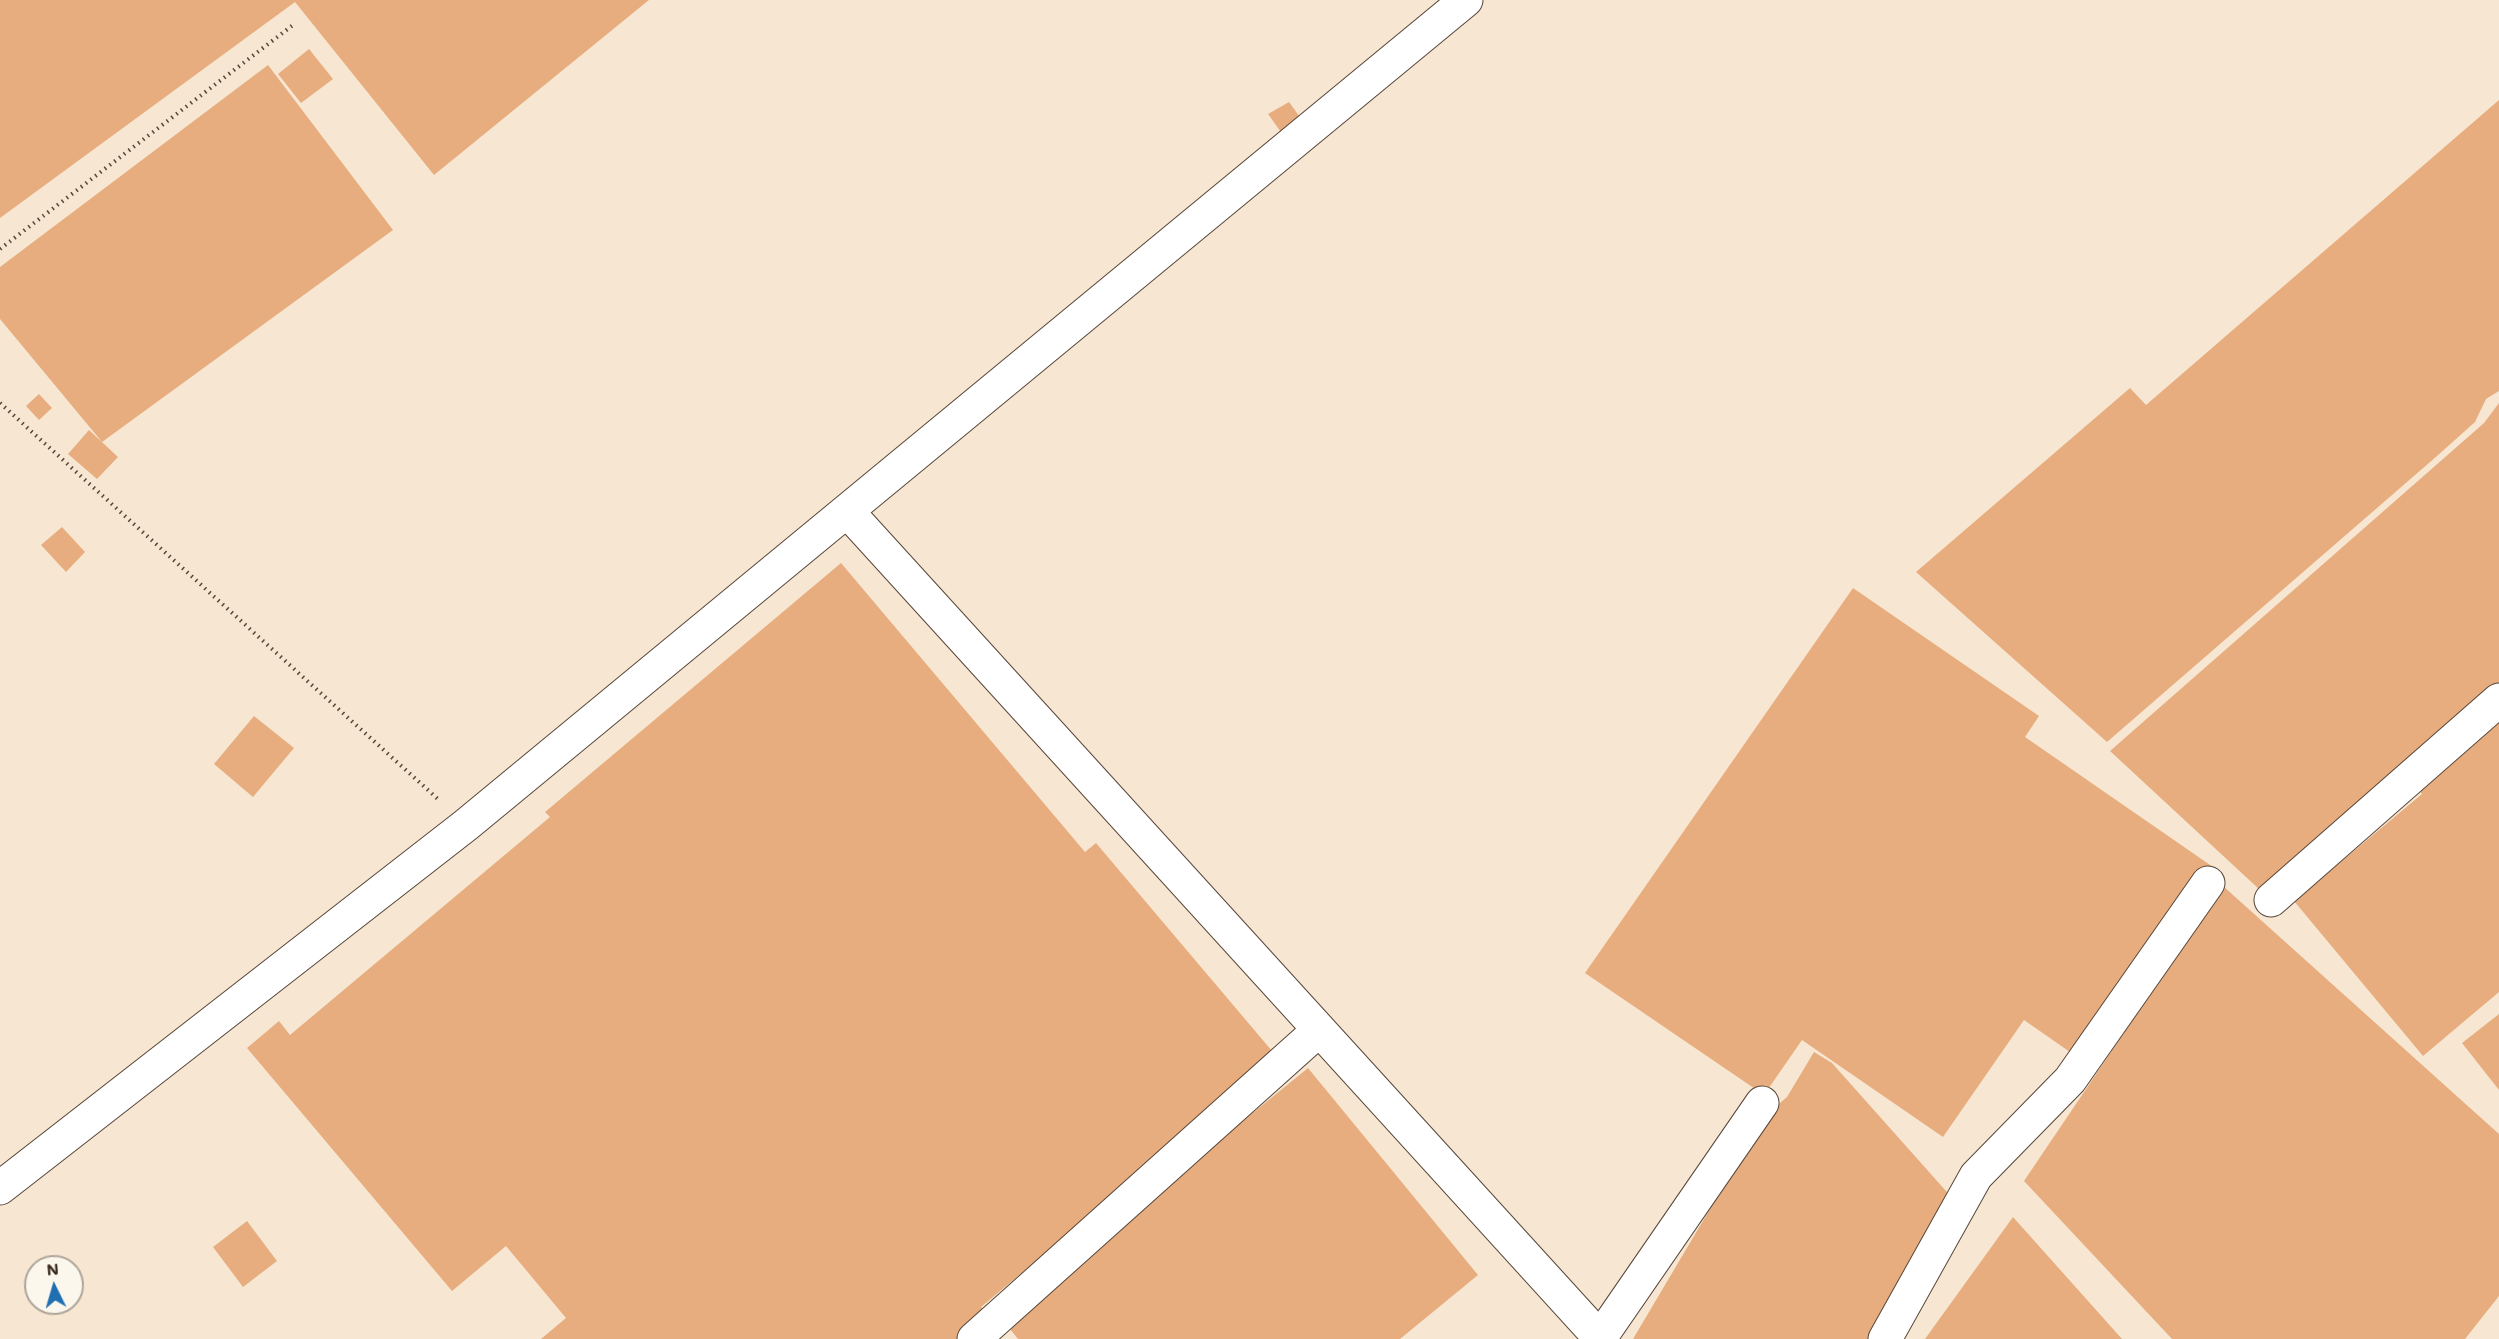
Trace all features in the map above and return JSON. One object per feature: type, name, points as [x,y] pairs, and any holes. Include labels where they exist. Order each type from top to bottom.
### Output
[{"type":"street","points":[[0,1188],[466,825],[1466,0]]},
{"type":"street","points":[[848,511],[1600,1339],[1762,1103]]},
{"type":"street","points":[[2271,900],[2499,700]]},
{"type":"street","points":[[1885,1339],[1976,1176],[2070,1080],[2208,883]]},
{"type":"street","points":[[974,1339],[1319,1030]]},
{"type":"path","points":[[0,249],[293,25]]},
{"type":"path","points":[[0,403],[466,825]]},
{"type":"building","points":[[0,0],[649,0],[434,175],[295,2],[0,218]]},
{"type":"building","points":[[309,49],[333,79],[301,103],[278,74]]},
{"type":"building","points":[[268,65],[393,230],[102,442],[0,319],[0,267]]},
{"type":"building","points":[[2499,100],[2499,391],[2486,399],[2475,422],[2107,742],[1916,572],[2130,388],[2146,405]]},
{"type":"building","points":[[1289,102],[1302,120],[1283,135],[1268,114]]},
{"type":"building","points":[[39,394],[52,408],[39,420],[26,406]]},
{"type":"building","points":[[2499,403],[2499,686],[2260,890],[2110,751],[2484,423]]},
{"type":"building","points":[[89,430],[118,457],[97,479],[68,454]]},
{"type":"building","points":[[62,527],[85,552],[66,572],[41,545]]},
{"type":"building","points":[[841,563],[1085,852],[1096,843],[1278,1058],[981,1307],[992,1320],[969,1339],[541,1339],[566,1318],[506,1246],[452,1291],[247,1048],[279,1021],[290,1035],[550,817],[545,812]]},
{"type":"building","points":[[1853,588],[2039,716],[2025,737],[2213,867],[2080,1059],[2024,1020],[1943,1137],[1802,1040],[1764,1095],[1585,973]]},
{"type":"building","points":[[254,716],[294,748],[253,797],[214,764]]},
{"type":"building","points":[[2499,720],[2499,992],[2423,1056],[2294,901],[2422,794],[2417,788]]},
{"type":"building","points":[[2223,886],[2499,1134],[2499,1296],[2465,1339],[2172,1339],[2024,1181]]},
{"type":"building","points":[[2499,1014],[2499,1090],[2462,1043]]},
{"type":"building","points":[[1814,1052],[1832,1063],[1954,1200],[1872,1339],[1633,1339],[1765,1116],[1787,1097]]},
{"type":"building","points":[[1308,1068],[1478,1275],[1400,1339],[1018,1339],[1001,1318]]},
{"type":"building","points":[[2013,1217],[2122,1339],[1925,1339]]},
{"type":"building","points":[[247,1221],[277,1261],[243,1287],[213,1247]]}]
